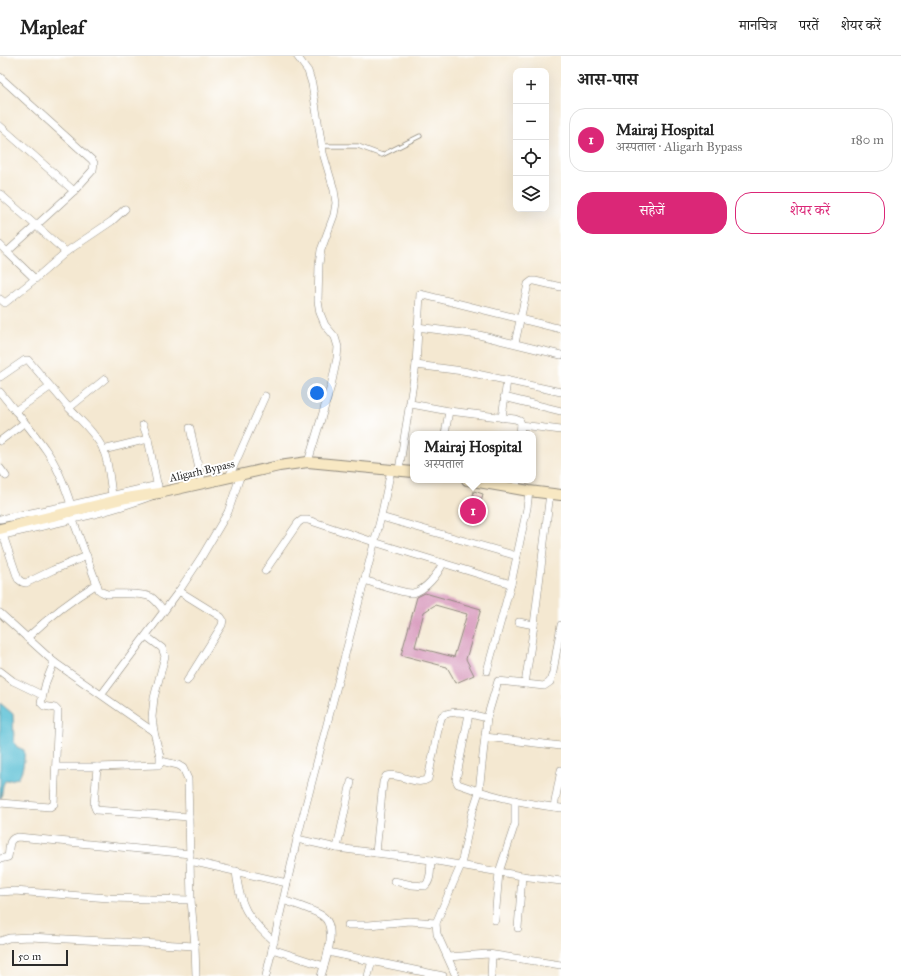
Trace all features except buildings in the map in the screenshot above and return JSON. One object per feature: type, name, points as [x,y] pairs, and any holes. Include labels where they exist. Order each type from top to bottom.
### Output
[{"type":"main road","name":"Aligarh Bypass","points":[[1,533],[159,489],[202,483],[279,466],[308,462],[410,472]]},
{"type":"main road","points":[[496,483],[516,485],[529,491],[561,495]]},
{"type":"street","points":[[297,56],[308,71],[312,84],[321,146],[334,190],[336,203],[334,215],[321,250],[318,301],[320,313],[325,325],[335,337],[338,348],[338,358],[308,462]]},
{"type":"street","points":[[0,77],[94,163],[93,170],[74,191],[7,252]]},
{"type":"street","points":[[0,126],[74,191]]},
{"type":"street","points":[[0,194],[66,252]]},
{"type":"street","points":[[2,303],[35,279],[66,252],[112,221],[125,209]]},
{"type":"street","points":[[0,245],[35,279]]},
{"type":"street","points":[[515,343],[527,285],[532,281],[561,287]]},
{"type":"street","points":[[266,976],[297,839],[374,542],[395,470],[411,404],[416,365],[420,294],[561,328]]},
{"type":"street","points":[[417,327],[466,333],[515,343],[561,356]]},
{"type":"street","points":[[0,377],[25,360],[31,361],[50,387],[90,431],[103,450],[107,462],[112,495]]},
{"type":"street","points":[[416,365],[463,371],[561,392]]},
{"type":"street","points":[[69,408],[105,379]]},
{"type":"street","points":[[502,418],[507,380]]},
{"type":"street","points":[[15,412],[50,387]]},
{"type":"street","points":[[0,392],[46,450],[65,487],[71,506]]},
{"type":"street","points":[[229,477],[265,396]]},
{"type":"street","points":[[504,397],[561,411]]},
{"type":"street","points":[[411,404],[449,411],[518,420],[521,426],[520,431]]},
{"type":"street","points":[[446,431],[449,411]]},
{"type":"street","points":[[0,441],[24,423]]},
{"type":"street","points":[[144,425],[159,489]]},
{"type":"street","points":[[521,426],[561,430]]},
{"type":"street","points":[[190,428],[202,483]]},
{"type":"street","points":[[103,450],[148,439]]},
{"type":"street","points":[[0,468],[6,476]]},
{"type":"street","points":[[102,694],[179,591],[228,512],[241,474]]},
{"type":"street","points":[[0,519],[71,506],[112,495],[159,489]]},
{"type":"street","points":[[87,556],[26,583],[22,582],[18,579],[1,533],[73,520],[134,503],[159,489]]},
{"type":"street","points":[[487,671],[511,584],[527,508],[529,491]]},
{"type":"street","points":[[525,684],[534,625],[550,493]]},
{"type":"street","points":[[381,517],[517,556]]},
{"type":"street","points":[[73,520],[99,590],[107,594],[142,594],[150,597],[164,611]]},
{"type":"street","points":[[264,572],[298,523],[302,520],[308,520],[511,584]]},
{"type":"street","points":[[364,580],[404,592],[413,593],[431,581],[443,563]]},
{"type":"street","points":[[27,638],[69,601],[97,584]]},
{"type":"street","points":[[179,591],[221,617],[223,620],[222,625],[187,681]]},
{"type":"street","points":[[1,616],[54,662],[102,694],[154,732]]},
{"type":"street","points":[[519,622],[534,625]]},
{"type":"street","points":[[456,976],[437,934],[436,923],[461,865],[472,813],[479,792],[487,718],[498,681],[544,686],[550,682],[561,625]]},
{"type":"street","points":[[146,636],[162,648],[165,656],[154,698],[152,717],[161,761]]},
{"type":"street","points":[[0,803],[52,806],[55,802],[58,711],[55,708],[42,705],[42,695],[54,662]]},
{"type":"street","points":[[0,671],[13,681],[42,695]]},
{"type":"street","points":[[376,853],[383,782],[386,776],[390,775],[403,777],[424,782],[428,779],[442,716],[448,713],[456,712],[487,718]]},
{"type":"street","points":[[469,714],[456,780],[458,784],[479,792],[537,805],[557,807],[561,770]]},
{"type":"street","points":[[485,737],[561,746]]},
{"type":"street","points":[[56,767],[158,765],[161,761]]},
{"type":"street","points":[[161,761],[178,765],[184,768],[186,773],[189,817],[191,900],[196,946],[196,976]]},
{"type":"street","points":[[97,767],[94,805],[96,810],[189,817]]},
{"type":"street","points":[[337,848],[351,782]]},
{"type":"street","points":[[496,920],[499,872],[514,824],[515,800]]},
{"type":"street","points":[[0,859],[8,857],[10,841],[14,837],[18,837],[190,857],[236,871],[288,883]]},
{"type":"street","points":[[297,839],[337,848],[431,860],[522,876],[561,881]]},
{"type":"street","points":[[394,881],[425,886],[428,883],[431,860]]},
{"type":"street","points":[[236,871],[241,903],[250,918],[274,942]]},
{"type":"street","points":[[518,928],[522,876]]},
{"type":"street","points":[[0,892],[14,891],[116,898],[191,900]]},
{"type":"street","points":[[283,900],[321,915],[328,922],[330,932],[328,952],[321,976]]},
{"type":"street","points":[[348,925],[369,925],[408,921],[436,923]]},
{"type":"street","points":[[0,941],[30,937],[196,946]]},
{"type":"street","points":[[272,949],[324,966]]},
{"type":"street","points":[[328,952],[443,976]]},
{"type":"street","points":[[448,957],[492,955],[561,965]]},
{"type":"street","points":[[491,976],[492,955]]},
{"type":"street","points":[[368,976],[372,961]]},
{"type":"lane","points":[[321,146],[358,146],[382,155],[420,136]]},
{"type":"water","points":[[0,703],[13,714],[14,742],[17,747],[24,750],[23,765],[20,775],[18,778],[5,781],[1,799],[0,799]]},
{"type":"place","name":"Mairaj Hospital","points":[[473,511]]}]
